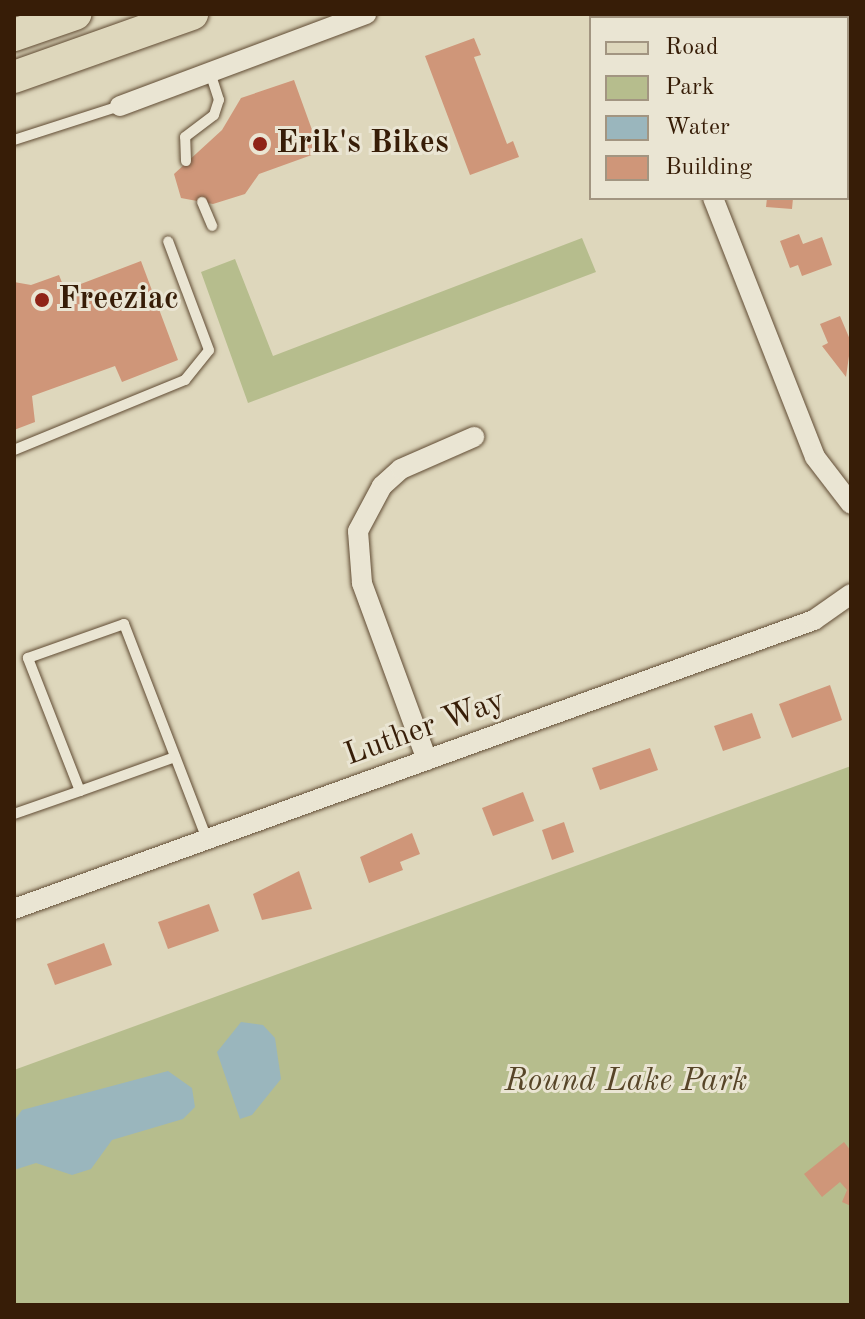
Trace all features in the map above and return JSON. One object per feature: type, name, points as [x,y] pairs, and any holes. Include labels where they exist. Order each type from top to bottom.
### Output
[{"type":"main road","points":[[19,33],[75,14]]},
{"type":"main road","points":[[14,77],[192,14]]},
{"type":"street","points":[[120,106],[366,14]]},
{"type":"street","points":[[714,200],[815,457],[851,504]]},
{"type":"street","points":[[427,760],[362,583],[358,531],[382,486],[401,469],[474,437]]},
{"type":"street","name":"Luther Way","points":[[14,909],[814,620],[851,594]]},
{"type":"lane","points":[[186,161],[185,137],[214,115],[219,100],[210,72]]},
{"type":"lane","points":[[14,140],[120,106]]},
{"type":"lane","points":[[202,202],[212,226]]},
{"type":"lane","points":[[14,450],[185,380],[209,350],[168,241]]},
{"type":"lane","points":[[80,791],[28,658],[124,624],[207,839]]},
{"type":"lane","points":[[14,814],[175,757]]},
{"type":"green space","points":[[582,238],[596,272],[248,403],[201,272],[235,259],[273,356]]},
{"type":"green space","name":"Round Lake Park","points":[[851,766],[851,1305],[14,1305],[14,1070]]},
{"type":"water","points":[[241,1022],[263,1025],[275,1038],[281,1079],[252,1115],[240,1119],[217,1052]]},
{"type":"water","points":[[168,1071],[192,1088],[195,1107],[183,1119],[112,1140],[91,1169],[72,1175],[36,1163],[14,1170],[14,1121],[22,1110]]},
{"type":"building","points":[[691,14],[692,16],[602,16]]},
{"type":"building","points":[[474,38],[481,55],[474,57],[507,144],[513,141],[519,157],[470,175],[425,56]]},
{"type":"building","name":"Erik's Bikes","points":[[294,80],[320,152],[259,174],[245,194],[213,204],[181,198],[174,174],[222,130],[241,98]]},
{"type":"building","points":[[767,200],[793,200],[792,209],[766,207]]},
{"type":"building","points":[[799,234],[803,244],[822,237],[832,265],[802,276],[798,265],[790,268],[780,241]]},
{"type":"building","points":[[141,261],[178,360],[122,382],[115,366],[32,396],[35,422],[14,430],[14,282],[31,285],[59,275],[65,290]]},
{"type":"building","points":[[840,316],[851,342],[846,377],[822,346],[828,343],[820,324]]},
{"type":"building","points":[[830,685],[842,720],[792,738],[779,704]]},
{"type":"building","points":[[752,713],[761,738],[723,751],[714,726]]},
{"type":"building","points":[[650,748],[658,770],[600,790],[592,768]]},
{"type":"building","points":[[523,792],[534,821],[493,836],[482,808]]},
{"type":"building","points":[[564,822],[574,852],[552,860],[542,830]]},
{"type":"building","points":[[412,833],[420,854],[400,862],[403,870],[369,883],[360,857]]},
{"type":"building","points":[[299,871],[312,909],[262,920],[253,894]]},
{"type":"building","points":[[209,904],[219,931],[168,949],[158,922]]},
{"type":"building","points":[[104,943],[112,965],[55,985],[47,964]]},
{"type":"building","points":[[844,1142],[851,1151],[851,1206],[842,1202],[847,1190],[840,1182],[822,1197],[804,1174]]},
{"type":"place","name":"Erik's Bikes","points":[[260,144]]},
{"type":"place","name":"Freeziac","points":[[42,300]]}]
